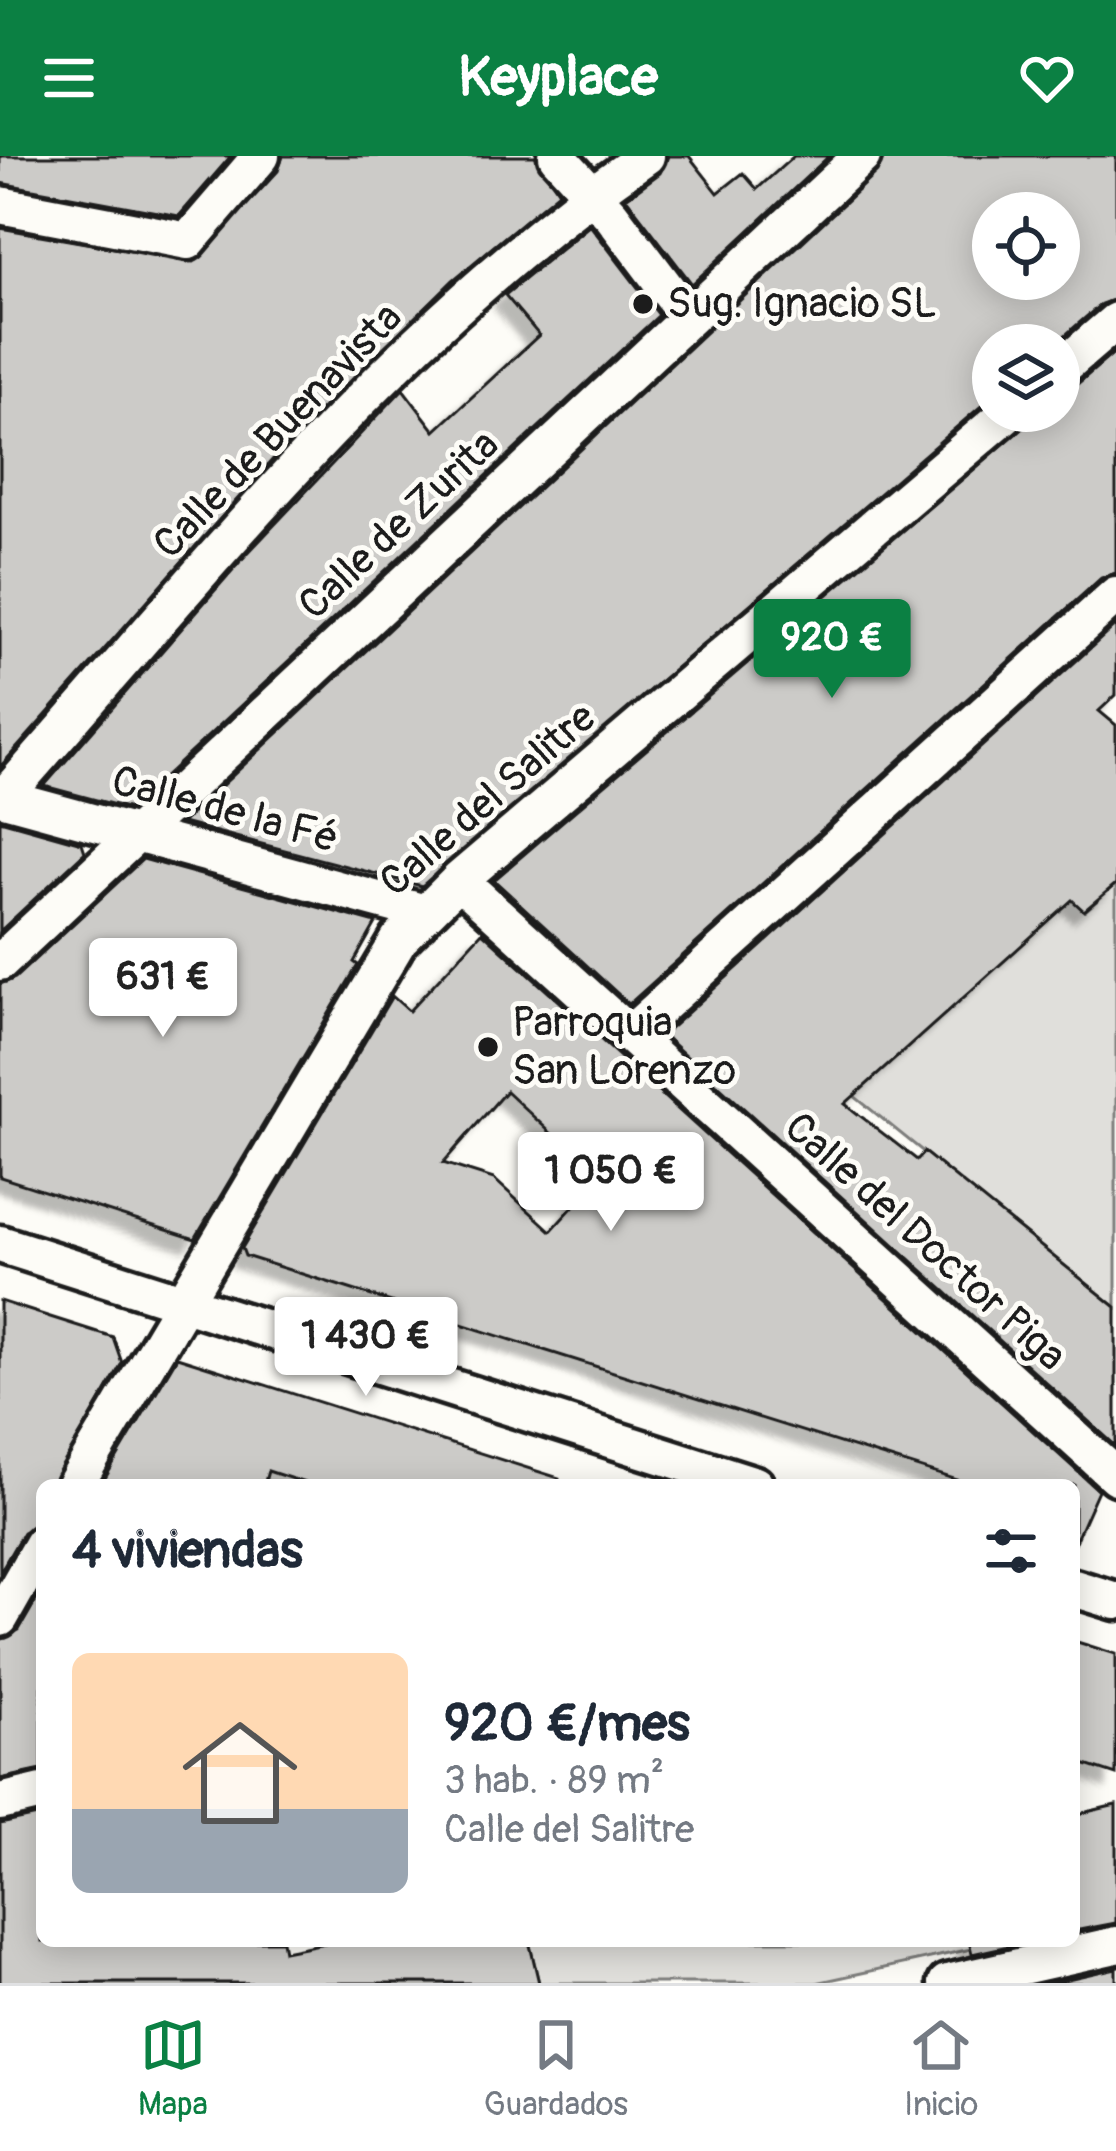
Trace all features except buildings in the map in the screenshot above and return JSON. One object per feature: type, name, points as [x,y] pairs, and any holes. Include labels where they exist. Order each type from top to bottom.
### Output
[{"type":"street","points":[[0,206],[188,241],[261,156]]},
{"type":"street","points":[[557,156],[688,317]]},
{"type":"street","name":"Calle de Buenavista","points":[[2,797],[390,370],[590,195],[646,156]]},
{"type":"street","name":"Calle de Zurita","points":[[0,962],[862,156]]},
{"type":"street","points":[[1080,352],[1116,321]]},
{"type":"street","name":"Calle del Salitre","points":[[78,1479],[179,1302],[399,940],[459,880],[985,432]]},
{"type":"street","points":[[630,1034],[1116,595]]},
{"type":"street","name":"Calle de la Fé","points":[[2,797],[426,913]]},
{"type":"street","name":"Calle del Doctor Piga","points":[[459,880],[1116,1477]]},
{"type":"street","points":[[0,1244],[736,1479]]},
{"type":"street","points":[[0,1618],[36,1555]]},
{"type":"street","points":[[1080,1590],[1116,1601]]},
{"type":"street","points":[[0,1802],[36,1793]]},
{"type":"street","points":[[946,1983],[1032,1973],[1116,1946]]},
{"type":"shaded area","points":[[1116,884],[1116,1307],[854,1096],[1071,899],[1085,911]]},
{"type":"shaded area","points":[[530,1947],[971,1949],[816,1983],[539,1983]]},
{"type":"place","name":"Sug. Ignacio SL","points":[[643,304]]},
{"type":"place","name":"Parroquia San Lorenzo","points":[[488,1047]]}]
